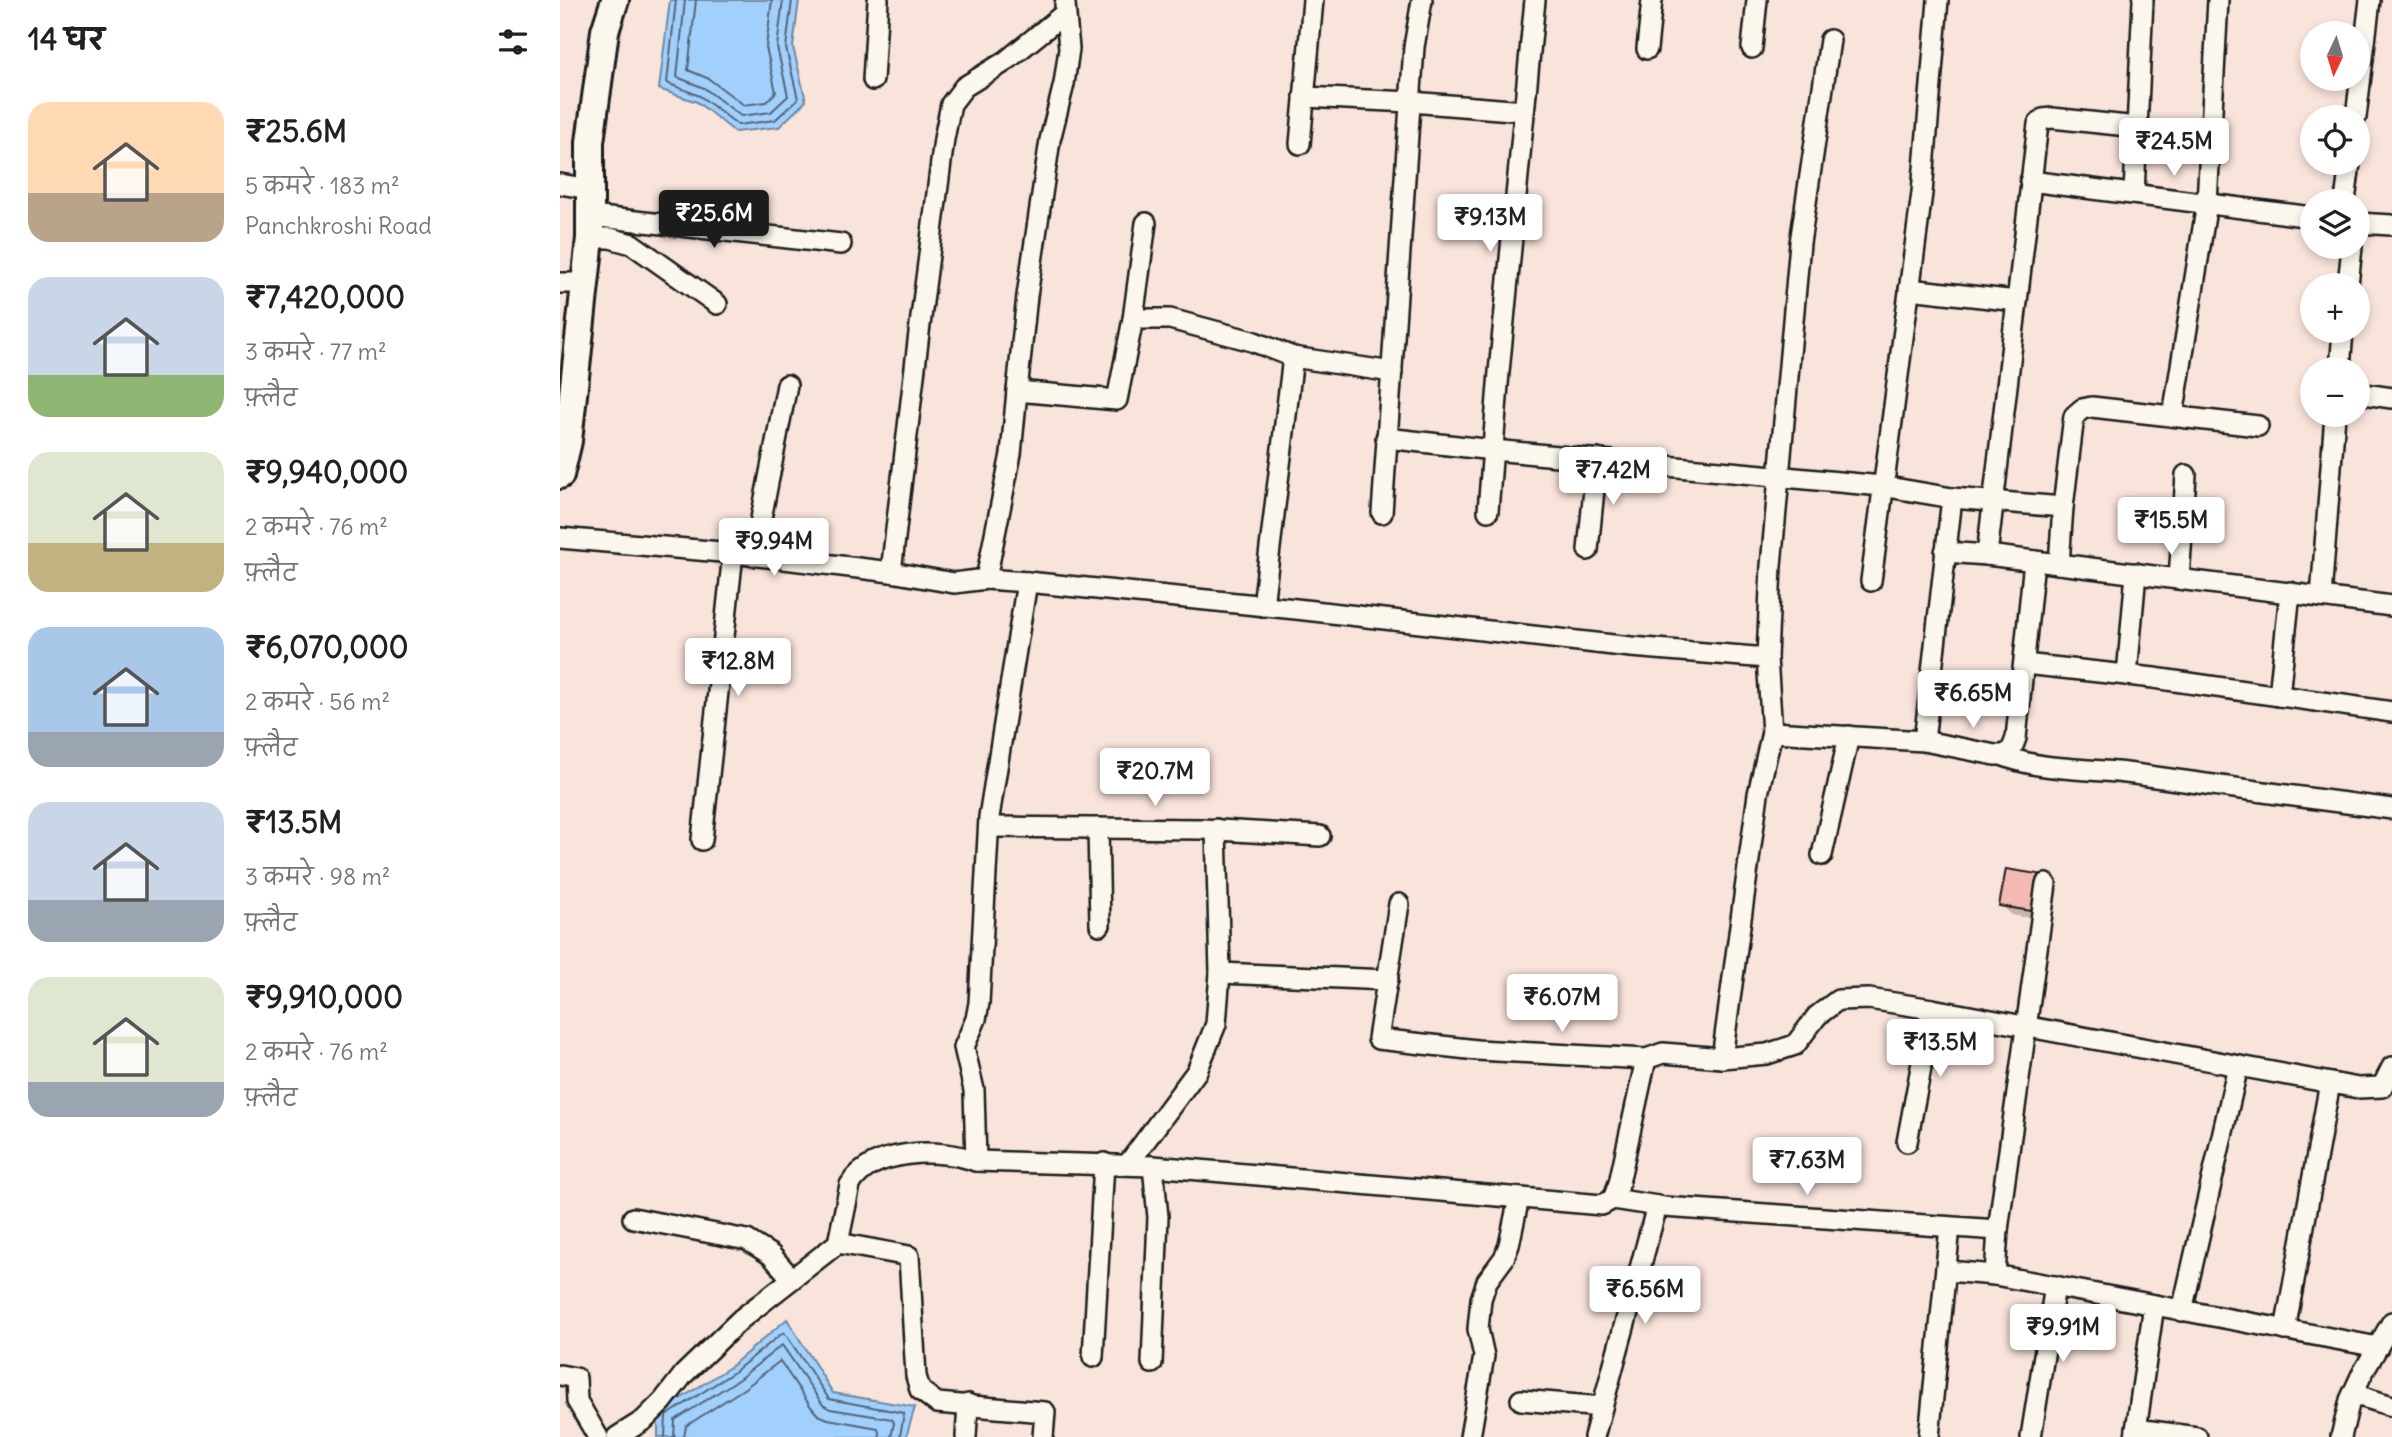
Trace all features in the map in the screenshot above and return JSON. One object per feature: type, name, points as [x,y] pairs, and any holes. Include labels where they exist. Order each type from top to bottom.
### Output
[{"type":"street","points":[[560,475],[568,441],[573,283],[591,227],[590,142],[605,31],[615,0]]},
{"type":"street","points":[[873,80],[878,0]]},
{"type":"street","points":[[1300,144],[1313,0]]},
{"type":"street","points":[[1382,513],[1414,47],[1422,0]]},
{"type":"street","points":[[1488,511],[1535,0]]},
{"type":"street","points":[[1647,48],[1652,0]]},
{"type":"street","points":[[1752,48],[1757,0]]},
{"type":"street","points":[[1871,581],[1922,192],[1938,0]]},
{"type":"street","points":[[2134,193],[2143,0]]},
{"type":"street","points":[[2173,416],[2207,203],[2218,0]]},
{"type":"street","points":[[2357,105],[2370,0]]},
{"type":"street","points":[[986,579],[1011,454],[1027,296],[1046,166],[1069,49],[1065,7]]},
{"type":"street","points":[[891,572],[920,319],[951,104],[964,87],[1006,61],[1065,7]]},
{"type":"street","points":[[1722,1058],[1758,794],[1772,732],[1767,658],[1770,580],[1800,243],[1830,40]]},
{"type":"street","points":[[1304,97],[1524,111]]},
{"type":"street","points":[[1986,555],[2038,124],[2043,119],[2137,127]]},
{"type":"street","points":[[2030,181],[2300,215]]},
{"type":"street","points":[[560,184],[589,189]]},
{"type":"street","points":[[1017,391],[1116,400],[1133,319],[1146,223]]},
{"type":"street","points":[[2370,224],[2392,225]]},
{"type":"street","points":[[591,227],[841,244]]},
{"type":"street","points":[[591,227],[610,239],[632,244],[717,304]]},
{"type":"street","points":[[1909,289],[2017,300]]},
{"type":"street","points":[[1133,319],[1170,319],[1252,341],[1293,357],[1392,372]]},
{"type":"street","points":[[1263,606],[1293,357]]},
{"type":"street","points":[[754,555],[788,386]]},
{"type":"street","points":[[2370,395],[2392,398]]},
{"type":"street","points":[[2059,564],[2074,416],[2082,409],[2092,407],[2258,426]]},
{"type":"street","points":[[2321,597],[2334,427]]},
{"type":"street","points":[[1386,438],[1882,486],[1952,498],[2063,507]]},
{"type":"street","points":[[1588,550],[1597,459]]},
{"type":"street","points":[[2179,579],[2186,475]]},
{"type":"street","points":[[1924,741],[1952,498]]},
{"type":"street","points":[[560,538],[754,555],[891,572],[954,583],[986,579],[1027,582],[1630,647],[1767,658]]},
{"type":"street","points":[[1945,552],[2392,606]]},
{"type":"street","points":[[702,839],[733,553]]},
{"type":"street","points":[[2004,755],[2012,751],[2016,738],[2034,561]]},
{"type":"street","points":[[2127,675],[2136,573]]},
{"type":"street","points":[[976,1161],[974,1090],[964,1047],[976,1019],[979,1003],[989,827],[1027,582]]},
{"type":"street","points":[[2279,696],[2290,593]]},
{"type":"street","points":[[2024,664],[2127,675],[2392,712]]},
{"type":"street","points":[[1772,732],[1924,741],[2004,755],[2025,764],[2123,773],[2392,809]]},
{"type":"street","points":[[1822,855],[1849,736]]},
{"type":"street","points":[[989,827],[1216,829],[1320,836]]},
{"type":"street","points":[[1098,828],[1100,925]]},
{"type":"street","points":[[1128,1164],[1197,1071],[1216,1024],[1220,973],[1216,829]]},
{"type":"street","points":[[1995,1275],[1998,1230],[2046,884]]},
{"type":"street","points":[[1399,904],[1378,1039],[1477,1050],[1646,1059],[1663,1053],[1722,1058],[1768,1054],[1795,1045],[1816,1016],[1838,1000],[1869,999],[2358,1088],[2387,1088],[2392,1067]]},
{"type":"street","points":[[1220,973],[1388,980]]},
{"type":"street","points":[[1908,1142],[1932,1009]]},
{"type":"street","points":[[1613,1199],[1619,1183],[1646,1059]]},
{"type":"street","points":[[2182,1311],[2238,1066]]},
{"type":"street","points":[[2285,1330],[2330,1083]]},
{"type":"street","points":[[618,1437],[644,1420],[684,1374],[741,1319],[838,1243],[850,1185],[862,1170],[888,1159],[928,1153],[961,1156],[976,1161],[1128,1164],[1602,1205],[1613,1199],[1657,1206],[1998,1230]]},
{"type":"street","points":[[1093,1357],[1104,1163]]},
{"type":"street","points":[[1152,1363],[1158,1217],[1153,1166]]},
{"type":"street","points":[[1469,1437],[1484,1356],[1478,1329],[1481,1299],[1487,1281],[1504,1258],[1509,1245],[1519,1198]]},
{"type":"street","points":[[1594,1437],[1657,1206]]},
{"type":"street","points":[[633,1218],[747,1240],[771,1255],[792,1279]]},
{"type":"street","points":[[1929,1437],[1950,1227]]},
{"type":"street","points":[[838,1243],[909,1256],[916,1376],[920,1390],[937,1402],[1045,1412],[1042,1437]]},
{"type":"street","points":[[1947,1271],[1995,1275],[2378,1347]]},
{"type":"street","points":[[2031,1437],[2055,1286]]},
{"type":"street","points":[[2154,1305],[2136,1433],[2197,1437]]},
{"type":"street","points":[[2341,1437],[2353,1394],[2392,1322]]},
{"type":"street","points":[[560,1375],[576,1378],[577,1401],[598,1437]]},
{"type":"street","points":[[2353,1394],[2392,1406]]},
{"type":"street","points":[[1521,1400],[1602,1407]]},
{"type":"street","points":[[966,1437],[968,1404]]},
{"type":"water","points":[[670,0],[799,0],[793,47],[806,101],[779,127],[735,132],[697,102],[659,89]]},
{"type":"water","points":[[787,1319],[833,1393],[915,1407],[906,1437],[658,1437],[658,1413],[730,1367]]},
{"type":"building","points":[[2006,869],[2044,875],[2038,912],[1999,906]]}]
